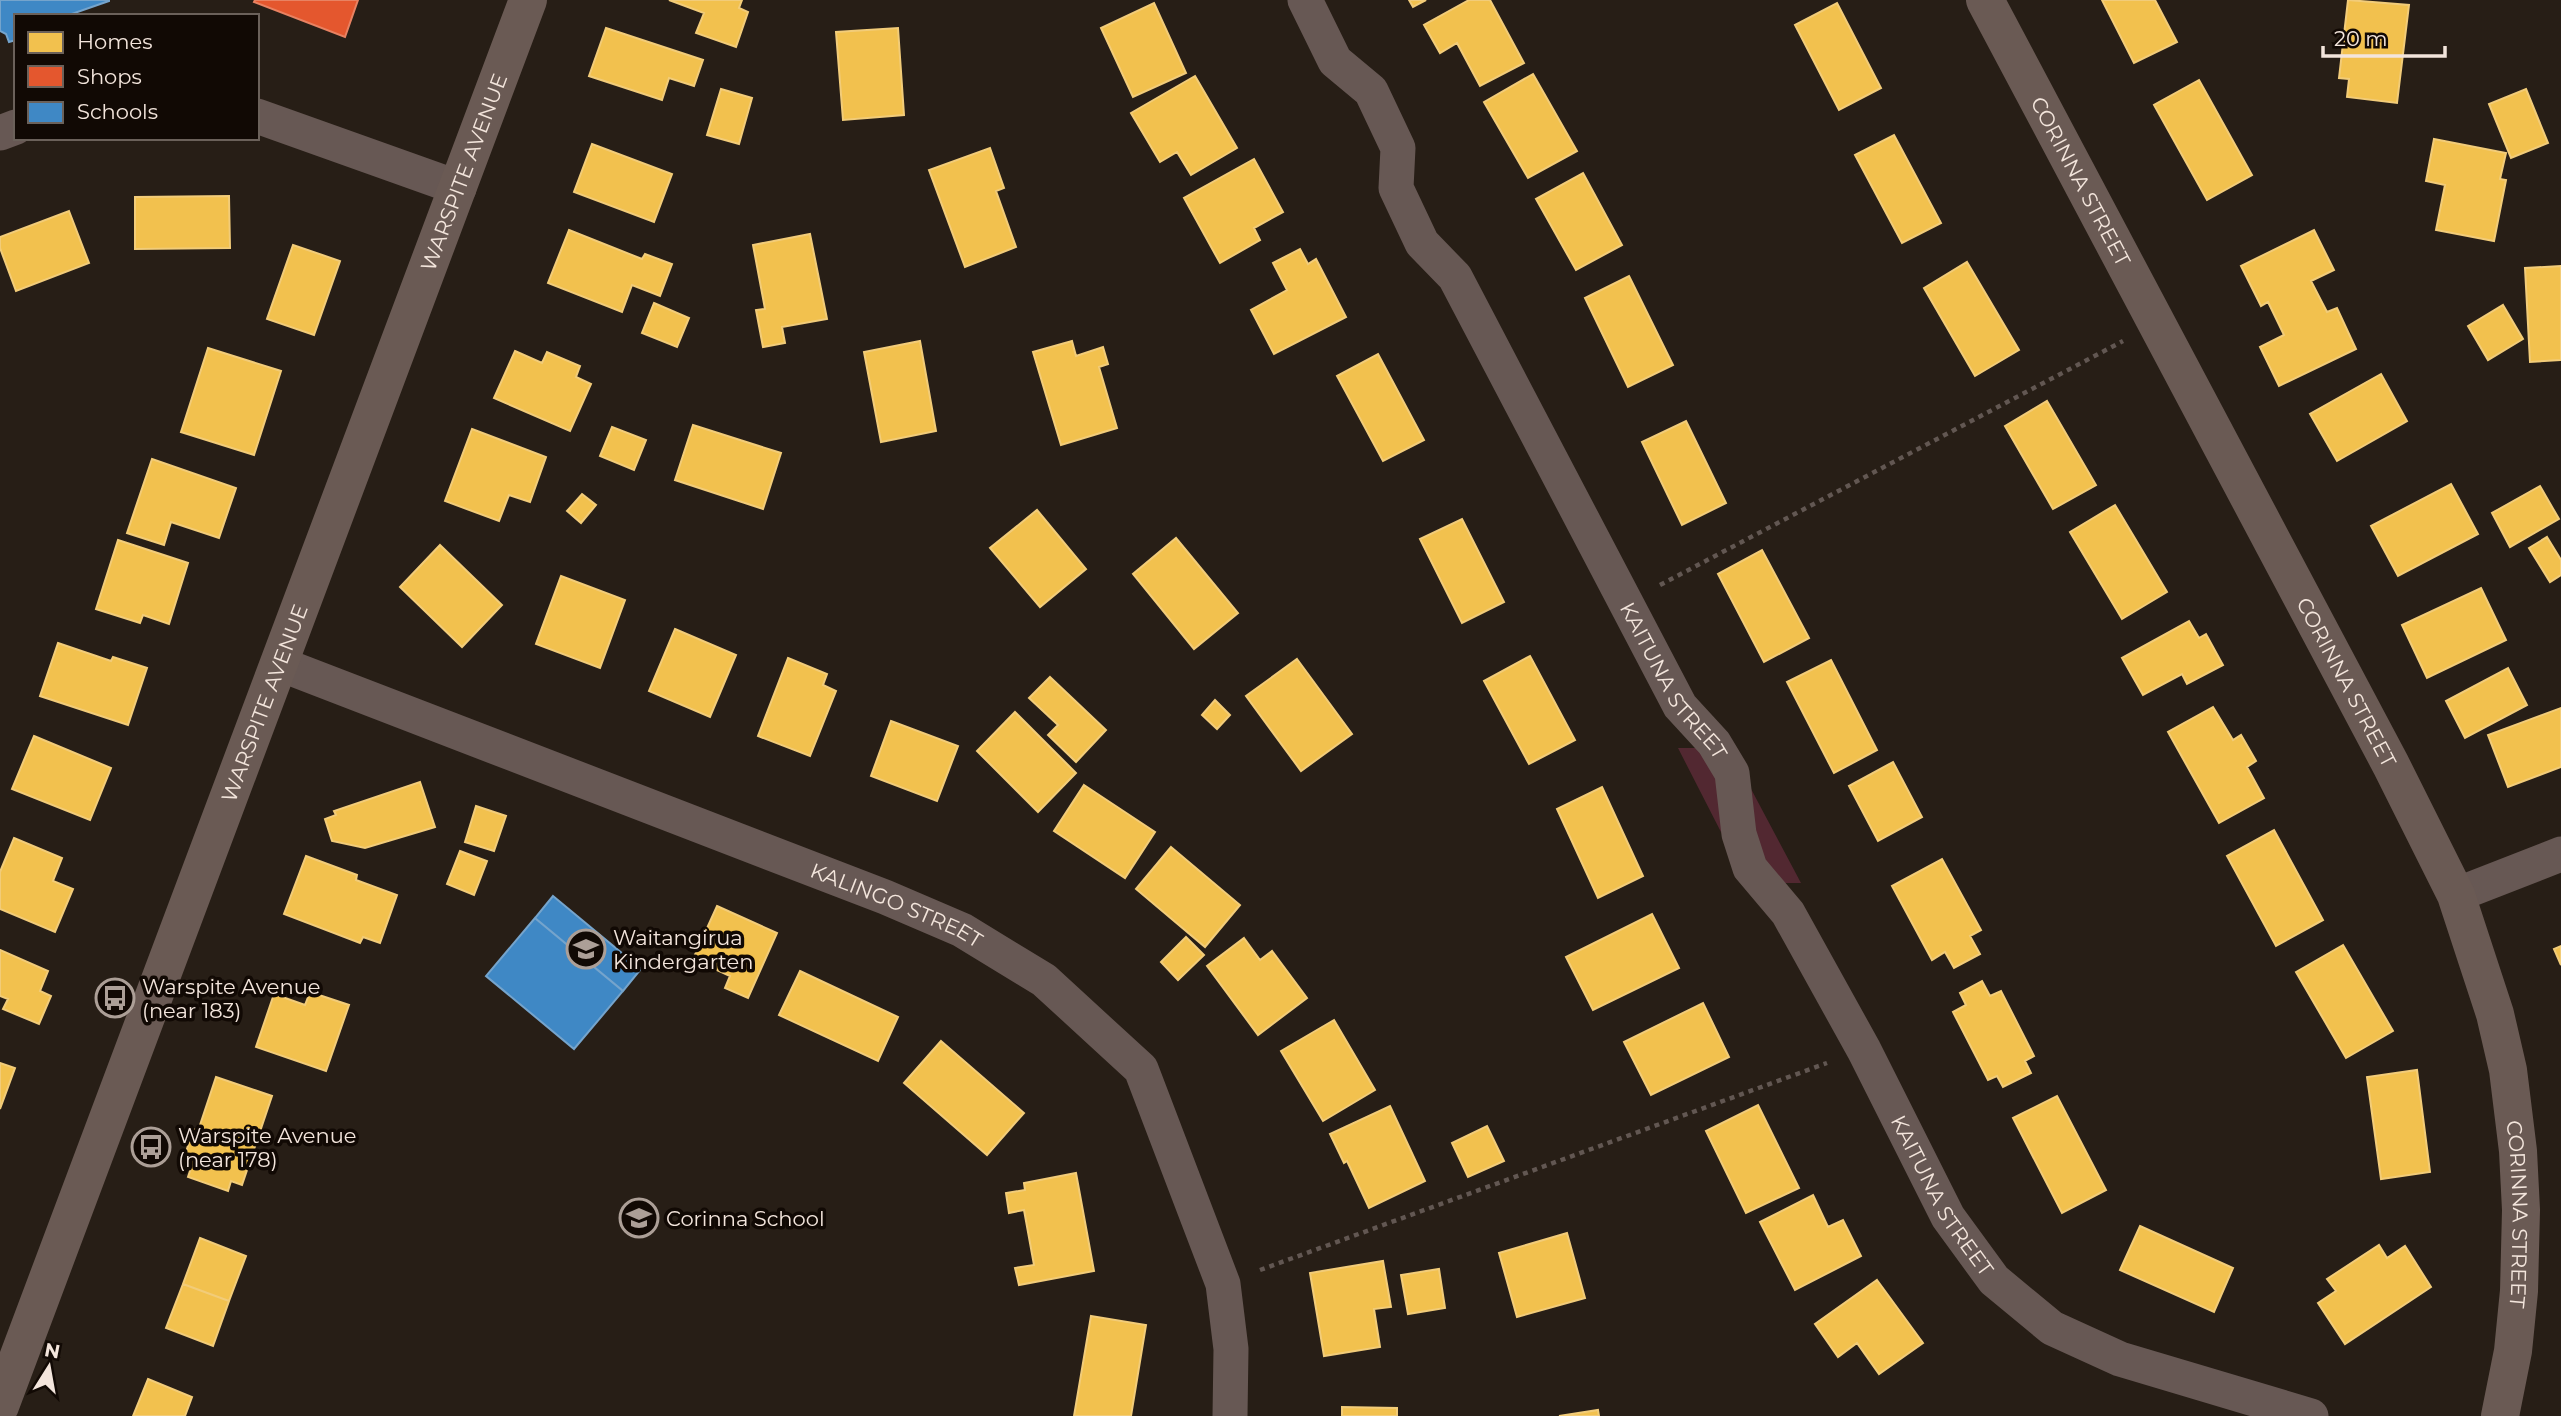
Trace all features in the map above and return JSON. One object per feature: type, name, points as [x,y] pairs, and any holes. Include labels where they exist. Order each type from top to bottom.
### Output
[{"type":"street","name":"WARSPITE AVENUE","points":[[0,1406],[528,0]]},
{"type":"street","name":"KAITUNA STREET","points":[[1305,0],[1335,61],[1371,91],[1398,148],[1396,188],[1422,243],[1455,276],[1680,706],[1714,743],[1732,773],[1739,834],[1750,868],[1788,913],[1864,1050],[1948,1217],[1994,1280],[2052,1328],[2120,1359],[2311,1416]]},
{"type":"street","name":"CORINNA STREET","points":[[1985,0],[2391,765],[2456,895],[2495,1014],[2508,1070],[2518,1150],[2521,1210],[2519,1291],[2513,1350],[2500,1416]]},
{"type":"street","points":[[259,117],[459,188]]},
{"type":"street","name":"KALINGO STREET","points":[[280,664],[885,897],[962,930],[1044,980],[1141,1069],[1223,1283],[1231,1349],[1230,1416]]},
{"type":"street","points":[[2456,895],[2561,854]]},
{"type":"path","points":[[1626,604],[2155,323]]},
{"type":"path","points":[[1223,1283],[1864,1050]]},
{"type":"shaded area","points":[[1678,748],[1701,748],[1718,777],[1722,834]]},
{"type":"shaded area","points":[[1750,787],[1801,883],[1785,883],[1759,862]]},
{"type":"building: Homes","points":[[669,0],[742,0],[739,8],[748,12],[736,47],[696,33],[704,13]]},
{"type":"building: Homes","points":[[1409,0],[1426,0],[1413,7]]},
{"type":"building: Homes","points":[[1469,0],[1490,0],[1524,63],[1480,86],[1457,43],[1440,53],[1424,25]]},
{"type":"building: Homes","points":[[2102,0],[2155,0],[2177,42],[2134,63]]},
{"type":"building: Homes","points":[[2348,0],[2409,5],[2397,103],[2347,97],[2349,79],[2339,78]]},
{"type":"building: Homes","points":[[1154,3],[1186,73],[1133,97],[1101,28]]},
{"type":"building: Homes","points":[[1837,3],[1881,88],[1839,110],[1795,25]]},
{"type":"building: Homes","points":[[606,28],[703,60],[694,86],[669,78],[662,100],[589,76]]},
{"type":"building: Homes","points":[[898,28],[904,115],[843,120],[836,32]]},
{"type":"building: Homes","points":[[1533,74],[1577,151],[1528,178],[1484,102]]},
{"type":"building: Homes","points":[[1195,76],[1237,148],[1191,175],[1177,152],[1160,162],[1131,113]]},
{"type":"building: Homes","points":[[2199,80],[2252,175],[2207,200],[2154,105]]},
{"type":"building: Homes","points":[[721,89],[752,98],[739,144],[707,135]]},
{"type":"building: Homes","points":[[2526,89],[2548,143],[2511,158],[2489,104]]},
{"type":"building: Homes","points":[[1894,135],[1941,223],[1902,243],[1855,155]]},
{"type":"building: Homes","points":[[2434,139],[2506,153],[2500,179],[2506,180],[2494,241],[2436,230],[2445,185],[2426,181]]},
{"type":"building: Homes","points":[[592,144],[672,174],[654,222],[574,192]]},
{"type":"building: Homes","points":[[990,148],[1004,188],[996,191],[1016,247],[965,267],[929,170]]},
{"type":"building: Homes","points":[[1254,159],[1283,212],[1254,228],[1260,240],[1220,263],[1184,198]]},
{"type":"building: Homes","points":[[1583,173],[1622,245],[1576,270],[1536,199]]},
{"type":"building: Homes","points":[[229,196],[230,248],[135,249],[135,197]]},
{"type":"building: Homes","points":[[69,211],[89,263],[16,291],[0,248],[0,237]]},
{"type":"building: Homes","points":[[569,230],[642,259],[645,254],[672,264],[660,296],[632,285],[622,312],[548,283]]},
{"type":"building: Homes","points":[[2314,230],[2334,270],[2311,281],[2327,312],[2337,308],[2356,349],[2279,386],[2260,347],[2284,335],[2268,302],[2261,306],[2241,266]]},
{"type":"building: Homes","points":[[810,234],[827,319],[782,327],[785,343],[763,347],[756,310],[765,309],[753,245]]},
{"type":"building: Homes","points":[[293,245],[340,261],[314,335],[267,319]]},
{"type":"building: Homes","points":[[1300,249],[1308,264],[1316,259],[1346,317],[1274,354],[1251,310],[1287,290],[1273,263]]},
{"type":"building: Homes","points":[[1967,262],[2019,350],[1975,376],[1924,288]]},
{"type":"building: Homes","points":[[2561,266],[2561,360],[2530,362],[2525,268]]},
{"type":"building: Homes","points":[[1629,276],[1673,365],[1628,387],[1585,298]]},
{"type":"building: Homes","points":[[654,303],[689,318],[677,347],[642,333]]},
{"type":"building: Homes","points":[[2503,305],[2523,339],[2488,360],[2468,326]]},
{"type":"building: Homes","points":[[920,341],[936,431],[881,442],[864,352]]},
{"type":"building: Homes","points":[[1072,341],[1076,356],[1103,347],[1108,364],[1099,367],[1117,428],[1061,445],[1033,352]]},
{"type":"building: Homes","points":[[208,348],[281,371],[254,455],[181,432]]},
{"type":"building: Homes","points":[[515,351],[542,363],[547,352],[580,366],[576,377],[591,384],[570,431],[494,398]]},
{"type":"building: Homes","points":[[1378,354],[1424,440],[1383,461],[1337,376]]},
{"type":"building: Homes","points":[[2381,374],[2407,421],[2337,461],[2310,414]]},
{"type":"building: Homes","points":[[2047,401],[2096,485],[2053,509],[2005,426]]},
{"type":"building: Homes","points":[[1686,421],[1726,503],[1682,525],[1642,442]]},
{"type":"building: Homes","points":[[693,425],[781,453],[763,509],[675,480]]},
{"type":"building: Homes","points":[[612,427],[646,440],[634,470],[600,456]]},
{"type":"building: Homes","points":[[472,429],[546,457],[530,502],[509,495],[499,521],[445,501]]},
{"type":"building: Homes","points":[[152,459],[236,488],[219,538],[171,522],[164,545],[127,533]]},
{"type":"building: Homes","points":[[2451,484],[2478,534],[2398,576],[2371,526]]},
{"type":"building: Homes","points":[[2540,486],[2559,519],[2510,547],[2492,513]]},
{"type":"building: Homes","points":[[582,494],[596,505],[581,523],[567,511]]},
{"type":"building: Homes","points":[[2115,505],[2167,592],[2122,619],[2070,532]]},
{"type":"building: Homes","points":[[1037,510],[1086,569],[1040,607],[990,548]]},
{"type":"building: Homes","points":[[1462,519],[1504,602],[1462,623],[1420,539]]},
{"type":"building: Homes","points":[[2547,537],[2561,560],[2561,575],[2550,582],[2529,548]]},
{"type":"building: Homes","points":[[1176,538],[1238,613],[1194,649],[1133,574]]},
{"type":"building: Homes","points":[[118,540],[188,563],[169,624],[143,615],[140,623],[96,609]]},
{"type":"building: Homes","points":[[440,545],[502,605],[462,647],[400,587]]},
{"type":"building: Homes","points":[[1762,550],[1809,638],[1764,662],[1718,574]]},
{"type":"building: Homes","points":[[561,576],[625,600],[600,668],[536,644]]},
{"type":"building: Homes","points":[[2481,588],[2506,640],[2427,678],[2402,625]]},
{"type":"building: Homes","points":[[2189,621],[2199,638],[2206,634],[2223,665],[2187,684],[2182,674],[2143,695],[2122,658]]},
{"type":"building: Homes","points":[[675,629],[736,655],[710,717],[649,691]]},
{"type":"building: Homes","points":[[58,643],[111,661],[113,657],[147,668],[128,725],[40,696]]},
{"type":"building: Homes","points":[[1530,656],[1575,740],[1529,764],[1484,681]]},
{"type":"building: Homes","points":[[788,658],[827,674],[823,685],[836,691],[810,756],[758,736]]},
{"type":"building: Homes","points":[[1297,659],[1352,734],[1301,771],[1246,696]]},
{"type":"building: Homes","points":[[1831,660],[1877,750],[1834,773],[1787,682]]},
{"type":"building: Homes","points":[[2508,668],[2527,705],[2465,738],[2446,701]]},
{"type":"building: Homes","points":[[1050,677],[1106,730],[1076,762],[1048,735],[1058,725],[1029,698]]},
{"type":"building: Homes","points":[[1215,700],[1230,715],[1217,729],[1202,715]]},
{"type":"building: Homes","points":[[2213,707],[2233,740],[2241,735],[2256,761],[2247,767],[2264,798],[2219,823],[2168,732]]},
{"type":"building: Homes","points":[[2561,708],[2561,767],[2508,787],[2488,735]]},
{"type":"building: Homes","points":[[1015,712],[1076,773],[1038,812],[977,751]]},
{"type":"building: Homes","points":[[891,721],[958,746],[937,801],[871,776]]},
{"type":"building: Homes","points":[[34,736],[111,768],[90,820],[12,789]]},
{"type":"building: Homes","points":[[1893,762],[1922,817],[1878,841],[1849,786]]},
{"type":"building: Homes","points":[[420,782],[435,827],[365,848],[332,841],[325,819],[336,815],[334,811]]},
{"type":"building: Homes","points":[[1084,785],[1155,832],[1125,878],[1054,831]]},
{"type":"building: Homes","points":[[1602,787],[1643,876],[1598,898],[1557,809]]},
{"type":"building: Homes","points":[[476,806],[506,816],[494,851],[465,842]]},
{"type":"building: Homes","points":[[2274,830],[2323,920],[2276,946],[2227,856]]},
{"type":"building: Homes","points":[[14,838],[62,858],[53,881],[73,889],[55,932],[0,909],[0,872]]},
{"type":"building: Homes","points":[[1171,847],[1240,905],[1205,947],[1136,889]]},
{"type":"building: Homes","points":[[460,851],[487,861],[474,895],[447,884]]},
{"type":"building: Homes","points":[[306,856],[357,875],[356,880],[397,895],[380,943],[363,937],[360,943],[284,914]]},
{"type":"building: Homes","points":[[1942,859],[1981,930],[1970,936],[1980,954],[1954,968],[1945,952],[1932,960],[1892,886]]},
{"type":"building: Homes","points":[[717,906],[777,933],[748,998],[725,988],[730,976],[693,959]]},
{"type":"building: Homes","points":[[1652,914],[1679,968],[1593,1010],[1566,957]]},
{"type":"building: Homes","points":[[1186,937],[1204,955],[1178,980],[1161,962]]},
{"type":"building: Homes","points":[[1244,938],[1260,960],[1272,951],[1307,998],[1258,1035],[1207,966]]},
{"type":"building: Homes","points":[[2343,945],[2393,1031],[2346,1058],[2296,972]]},
{"type":"building: Homes","points":[[2561,946],[2561,965],[2554,949]]},
{"type":"building: Homes","points":[[0,950],[48,971],[40,991],[51,996],[39,1024],[3,1009],[8,999],[0,996]]},
{"type":"building: Homes","points":[[800,971],[898,1017],[878,1061],[779,1015]]},
{"type":"building: Homes","points":[[1982,981],[1990,996],[2001,991],[2034,1056],[2025,1061],[2031,1073],[2003,1087],[1997,1076],[1988,1080],[1953,1012],[1966,1005],[1960,993]]},
{"type":"building: Homes","points":[[310,992],[349,1005],[326,1071],[256,1047],[274,994],[305,1005]]},
{"type":"building: Homes","points":[[1703,1003],[1729,1057],[1651,1095],[1624,1042]]},
{"type":"building: Homes","points":[[1334,1020],[1375,1090],[1323,1121],[1281,1051]]},
{"type":"building: Homes","points":[[941,1041],[1024,1113],[987,1155],[904,1083]]},
{"type":"building: Homes","points":[[0,1063],[15,1068],[0,1109]]},
{"type":"building: Homes","points":[[2417,1070],[2430,1172],[2381,1179],[2367,1077]]},
{"type":"building: Homes","points":[[216,1077],[272,1096],[242,1185],[231,1181],[228,1191],[188,1177],[192,1165],[183,1162],[193,1129],[198,1131]]},
{"type":"building: Homes","points":[[2057,1096],[2106,1190],[2062,1213],[2013,1118]]},
{"type":"building: Homes","points":[[1758,1105],[1799,1188],[1746,1213],[1706,1131]]},
{"type":"building: Homes","points":[[1390,1106],[1425,1181],[1369,1208],[1347,1161],[1344,1163],[1330,1134]]},
{"type":"building: Homes","points":[[1487,1126],[1504,1161],[1468,1177],[1452,1143]]},
{"type":"building: Homes","points":[[1076,1173],[1094,1271],[1019,1285],[1015,1268],[1034,1265],[1024,1210],[1009,1213],[1006,1193],[1025,1190],[1024,1183]]},
{"type":"building: Homes","points":[[1813,1195],[1828,1227],[1843,1220],[1861,1256],[1795,1290],[1760,1222]]},
{"type":"building: Homes","points":[[2140,1226],[2233,1268],[2214,1312],[2120,1270]]},
{"type":"building: Homes","points":[[1567,1233],[1585,1298],[1517,1317],[1499,1253]]},
{"type":"building: Homes","points":[[200,1238],[246,1256],[229,1301],[183,1284]]},
{"type":"building: Homes","points":[[2379,1245],[2387,1258],[2405,1246],[2431,1287],[2345,1344],[2318,1303],[2336,1291],[2327,1279]]},
{"type":"building: Homes","points":[[1383,1261],[1391,1307],[1374,1309],[1380,1347],[1324,1356],[1310,1273]]},
{"type":"building: Homes","points":[[1439,1269],[1445,1308],[1408,1314],[1401,1275]]},
{"type":"building: Homes","points":[[1877,1280],[1923,1343],[1879,1374],[1857,1343],[1838,1357],[1815,1324]]},
{"type":"building: Homes","points":[[183,1284],[229,1301],[213,1346],[166,1328]]},
{"type":"building: Homes","points":[[1091,1316],[1146,1325],[1131,1416],[1074,1416]]},
{"type":"building: Homes","points":[[148,1379],[192,1397],[185,1416],[133,1416]]},
{"type":"building: Homes","points":[[1342,1407],[1397,1408],[1397,1416],[1342,1416]]},
{"type":"building: Homes","points":[[1598,1410],[1599,1416],[1559,1416]]},
{"type":"building: Shops","points":[[358,0],[345,37],[254,2]]},
{"type":"building: Schools","points":[[0,0],[109,0],[72,14],[14,14],[14,41],[9,42],[6,34],[0,31]]},
{"type":"building: Schools","points":[[553,896],[641,969],[623,991],[535,918]]},
{"type":"building: Schools","points":[[535,918],[623,991],[574,1049],[486,976]]},
{"type":"place","name":"Waitangirua Kindergarten","points":[[586,949]]},
{"type":"place","name":"Warspite Avenue (near 183)","points":[[115,998]]},
{"type":"place","name":"Warspite Avenue (near 178)","points":[[151,1147]]},
{"type":"place","name":"Corinna School","points":[[639,1218]]}]
